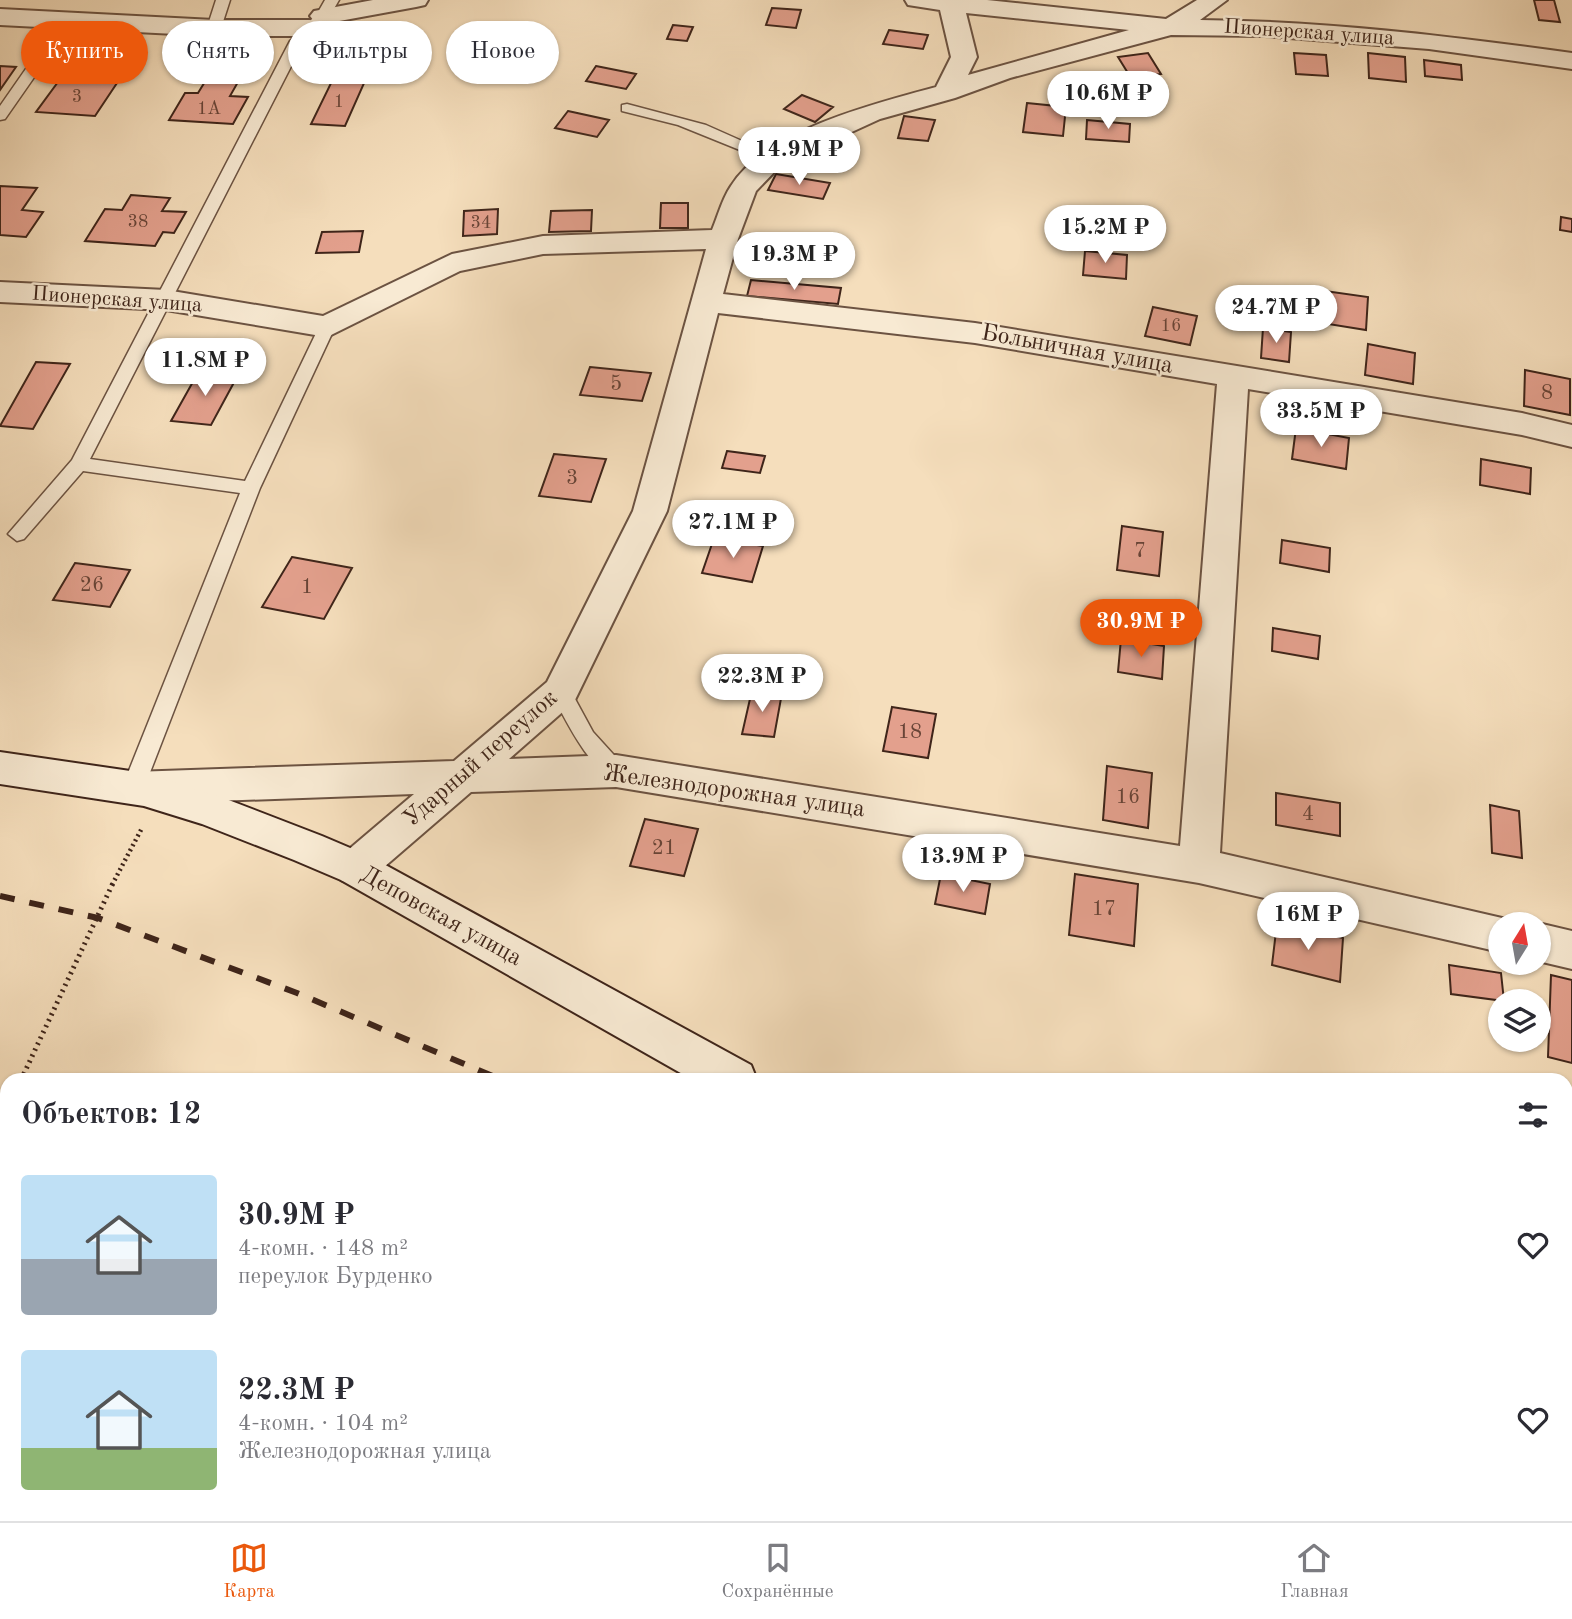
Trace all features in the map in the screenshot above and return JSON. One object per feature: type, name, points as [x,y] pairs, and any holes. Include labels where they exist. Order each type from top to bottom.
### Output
[{"type":"street","points":[[272,21],[416,0]]},
{"type":"street","points":[[917,0],[949,1],[1170,27],[1215,0]]},
{"type":"street","points":[[946,92],[964,57],[949,1]]},
{"type":"street","points":[[0,17],[162,25]]},
{"type":"street","name":"Пионерская улица","points":[[723,239],[743,188],[772,158],[870,113],[946,92],[1001,72],[1170,27],[1265,28],[1429,41],[1572,61]]},
{"type":"street","points":[[327,327],[452,263],[543,245],[723,239]]},
{"type":"street","name":"Ударный переулок","points":[[355,868],[561,692],[650,511],[723,239]]},
{"type":"street","name":"Пионерская улица","points":[[0,292],[166,300],[327,327]]},
{"type":"street","name":"Больничная улица","points":[[704,302],[975,333],[1522,424],[1572,436]]},
{"type":"street","points":[[1199,866],[1234,376]]},
{"type":"street","name":"Железнодорожная улица","points":[[0,768],[148,791],[616,771],[1199,866],[1488,931]]},
{"type":"street","name":"Деповская улица","points":[[148,791],[227,816],[355,868],[722,1073]]},
{"type":"street","points":[[1551,945],[1572,950]]},
{"type":"lane","points":[[216,21],[223,0]]},
{"type":"lane","points":[[17,534],[79,464],[166,300],[297,41],[322,15]]},
{"type":"lane","points":[[0,116],[67,20]]},
{"type":"lane","points":[[626,108],[662,113],[705,127],[772,158]]},
{"type":"lane","points":[[148,791],[251,488],[327,327]]},
{"type":"lane","points":[[79,464],[251,488]]},
{"type":"lane","points":[[561,692],[586,738],[616,771]]},
{"type":"path","points":[[24,1073],[118,872],[148,791]]},
{"type":"building","points":[[1534,0],[1554,0],[1560,22],[1539,20]]},
{"type":"building","points":[[772,8],[801,10],[796,28],[766,25]]},
{"type":"building","points":[[673,25],[693,27],[687,41],[667,39]]},
{"type":"building","points":[[889,30],[928,35],[923,49],[883,44]]},
{"type":"building","points":[[1148,53],[1161,74],[1131,78],[1118,57]]},
{"type":"building","points":[[1294,53],[1326,55],[1328,76],[1296,74]]},
{"type":"building","points":[[1368,53],[1405,57],[1406,82],[1369,78]]},
{"type":"building","points":[[1424,60],[1461,65],[1462,80],[1425,76]]},
{"type":"building","points":[[0,66],[16,67],[0,90]]},
{"type":"building","points":[[596,66],[636,74],[626,89],[586,81]]},
{"type":"building","points":[[57,84],[116,84],[95,116],[36,112]]},
{"type":"building","points":[[204,84],[237,84],[230,96],[248,97],[233,124],[169,120],[185,93],[198,93]]},
{"type":"building","points":[[331,84],[364,84],[345,126],[311,124]]},
{"type":"building","points":[[802,95],[833,107],[815,122],[784,109]]},
{"type":"building","points":[[1027,103],[1066,107],[1063,136],[1023,132]]},
{"type":"building","points":[[568,111],[609,120],[597,137],[555,128]]},
{"type":"building","points":[[904,116],[935,120],[928,141],[898,138]]},
{"type":"building","points":[[1087,120],[1130,124],[1129,142],[1086,139]]},
{"type":"building","points":[[776,174],[830,183],[823,199],[768,190]]},
{"type":"building","points":[[0,186],[37,188],[22,210],[43,212],[26,237],[0,235]]},
{"type":"building","points":[[131,195],[170,198],[162,211],[186,212],[174,233],[163,232],[155,246],[85,241],[105,209],[122,210]]},
{"type":"building","points":[[661,203],[688,203],[688,228],[660,228]]},
{"type":"building","points":[[498,209],[497,234],[463,236],[464,211]]},
{"type":"building","points":[[592,210],[591,231],[549,232],[551,211]]},
{"type":"building","points":[[1561,217],[1572,219],[1572,232],[1560,230]]},
{"type":"building","points":[[363,231],[359,252],[316,253],[322,232]]},
{"type":"building","points":[[1085,251],[1127,255],[1126,279],[1083,275]]},
{"type":"building","points":[[751,280],[841,288],[838,304],[747,296]]},
{"type":"building","points":[[1325,291],[1368,297],[1366,330],[1322,323]]},
{"type":"building","points":[[1153,307],[1197,316],[1190,345],[1145,336]]},
{"type":"building","points":[[1263,328],[1291,332],[1289,362],[1261,358]]},
{"type":"building","points":[[1368,344],[1415,353],[1413,384],[1365,375]]},
{"type":"building","points":[[36,362],[70,364],[33,429],[0,426]]},
{"type":"building","points":[[590,367],[651,373],[642,401],[580,395]]},
{"type":"building","points":[[1525,370],[1570,379],[1570,415],[1524,406]]},
{"type":"building","points":[[199,371],[238,375],[211,425],[171,421]]},
{"type":"building","points":[[1296,428],[1349,438],[1346,469],[1292,459]]},
{"type":"building","points":[[727,451],[765,456],[760,473],[722,468]]},
{"type":"building","points":[[554,454],[606,459],[591,502],[539,496]]},
{"type":"building","points":[[1481,459],[1531,468],[1530,494],[1480,485]]},
{"type":"building","points":[[1122,526],[1163,532],[1159,576],[1117,570]]},
{"type":"building","points":[[714,538],[763,546],[752,582],[702,573]]},
{"type":"building","points":[[1282,540],[1330,548],[1329,572],[1280,563]]},
{"type":"building","points":[[292,557],[352,568],[324,619],[262,607]]},
{"type":"building","points":[[75,563],[130,570],[110,607],[53,600]]},
{"type":"building","points":[[1273,628],[1320,636],[1318,659],[1272,651]]},
{"type":"building","points":[[1121,639],[1164,646],[1162,679],[1118,672]]},
{"type":"building","points":[[752,690],[782,693],[774,737],[742,734]]},
{"type":"building","points":[[892,707],[936,714],[928,758],[883,751]]},
{"type":"building","points":[[1107,766],[1152,773],[1148,828],[1103,820]]},
{"type":"building","points":[[1276,793],[1340,803],[1340,836],[1276,825]]},
{"type":"building","points":[[1490,805],[1519,811],[1522,858],[1492,853]]},
{"type":"building","points":[[645,819],[698,829],[684,876],[630,866]]},
{"type":"building","points":[[941,874],[990,884],[985,914],[935,904]]},
{"type":"building","points":[[1075,874],[1138,884],[1134,946],[1069,935]]},
{"type":"building","points":[[1277,923],[1343,938],[1340,982],[1272,965]]},
{"type":"building","points":[[1449,965],[1488,971],[1488,975],[1501,975],[1503,989],[1488,989],[1488,999],[1451,994]]},
{"type":"building","points":[[1551,975],[1572,980],[1572,1063],[1548,1057],[1548,1052],[1551,1052]]},
{"type":"railway","points":[[0,896],[98,918],[297,993],[486,1073]]}]
